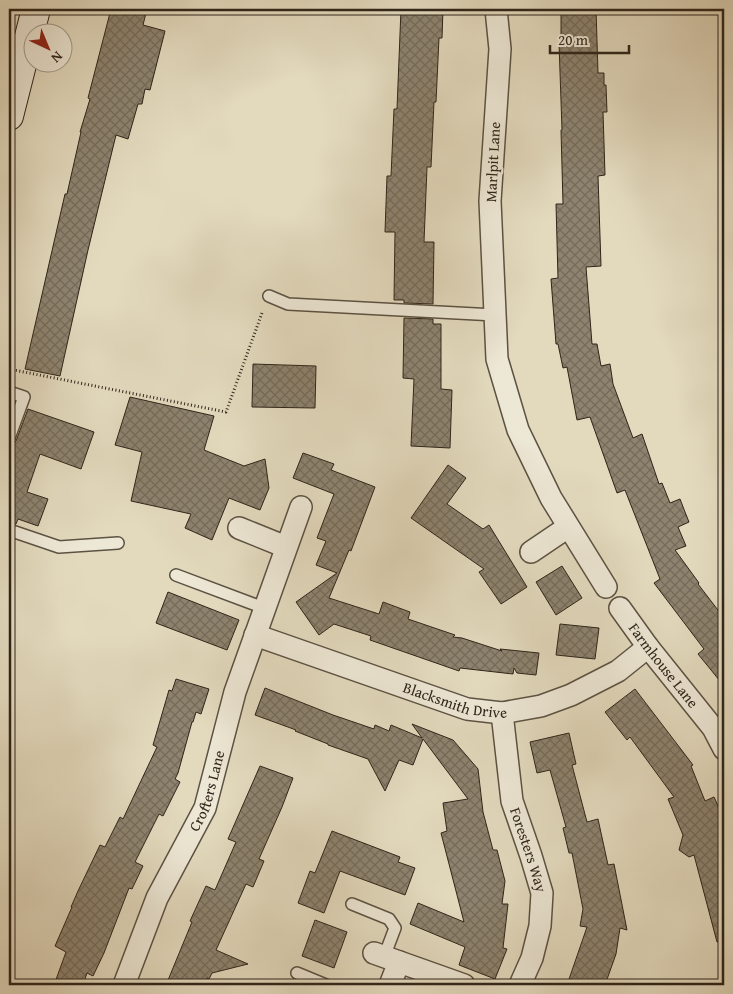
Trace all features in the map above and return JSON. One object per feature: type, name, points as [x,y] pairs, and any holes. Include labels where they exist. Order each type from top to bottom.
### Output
[{"type":"main road","points":[[9,116],[33,10]]},
{"type":"street","name":"Marlpit Lane","points":[[496,9],[500,49],[490,202],[497,359],[518,430],[551,498],[606,587]]},
{"type":"street","name":"Crofters Lane","points":[[124,985],[157,898],[205,808],[235,692],[301,506]]},
{"type":"street","points":[[530,552],[568,527]]},
{"type":"street","points":[[239,528],[286,547]]},
{"type":"street","name":"Farmhouse Lane","points":[[620,608],[648,647],[713,728],[724,748]]},
{"type":"street","name":"Blacksmith Drive","points":[[254,636],[467,709],[502,713],[541,706],[571,695],[618,671],[648,647]]},
{"type":"street","name":"Foresters Way","points":[[502,713],[512,801],[542,893],[540,926],[532,958],[520,985]]},
{"type":"street","points":[[390,985],[386,957],[464,985]]},
{"type":"lane","points":[[269,296],[288,304],[495,315]]},
{"type":"lane","points":[[9,392],[24,397],[9,438]]},
{"type":"lane","points":[[9,530],[59,547],[118,543]]},
{"type":"lane","points":[[176,575],[264,608]]},
{"type":"lane","points":[[352,904],[389,920],[395,928],[386,957]]},
{"type":"lane","points":[[297,973],[326,985]]},
{"type":"path","points":[[9,369],[226,412],[269,296]]},
{"type":"building","points":[[111,9],[147,9],[143,25],[165,31],[150,90],[145,89],[142,104],[138,104],[128,139],[116,135],[60,376],[25,369],[65,194],[67,194],[80,132],[90,99],[88,98]]},
{"type":"building","points":[[401,9],[443,9],[442,38],[439,38],[436,102],[434,102],[431,167],[427,167],[424,242],[434,242],[433,304],[404,303],[404,300],[394,300],[395,232],[385,232],[387,176],[391,176],[394,109],[397,109]]},
{"type":"building","points":[[561,9],[596,9],[598,73],[604,73],[604,85],[606,85],[607,112],[603,112],[605,175],[598,176],[601,266],[586,267],[592,344],[597,344],[601,366],[610,364],[613,384],[633,438],[642,434],[659,484],[662,483],[670,503],[680,499],[689,522],[678,527],[686,546],[675,550],[724,618],[724,686],[698,654],[704,649],[654,583],[660,579],[625,490],[617,493],[590,417],[577,420],[567,367],[563,368],[558,344],[556,344],[551,279],[558,278],[556,204],[563,204],[559,43],[561,43]]},
{"type":"building","points":[[404,318],[433,319],[433,324],[441,324],[441,389],[452,390],[450,448],[411,446],[414,379],[403,378]]},
{"type":"building","points":[[253,364],[316,366],[315,408],[252,407]]},
{"type":"building","points":[[130,397],[214,416],[204,450],[244,466],[265,459],[269,488],[260,510],[229,498],[212,540],[185,528],[191,514],[131,501],[142,452],[115,445]]},
{"type":"building","points":[[28,409],[94,432],[81,469],[40,454],[27,492],[48,499],[38,526],[18,519],[16,524],[9,523],[9,445],[16,441]]},
{"type":"building","points":[[303,453],[334,464],[331,470],[375,487],[351,551],[349,550],[329,598],[379,614],[383,602],[410,612],[408,619],[455,635],[453,637],[462,638],[502,651],[500,649],[539,653],[536,675],[517,673],[514,668],[513,674],[460,668],[459,671],[370,640],[371,636],[334,624],[319,635],[296,602],[337,573],[316,565],[326,541],[317,538],[334,494],[293,478]]},
{"type":"building","points":[[448,465],[466,478],[447,504],[483,529],[489,525],[527,587],[501,604],[479,572],[484,569],[411,518]]},
{"type":"building","points":[[562,566],[582,598],[556,615],[536,582]]},
{"type":"building","points":[[168,592],[239,620],[227,650],[156,623]]},
{"type":"building","points":[[560,624],[599,628],[595,659],[556,655]]},
{"type":"building","points":[[176,679],[209,689],[201,714],[196,712],[192,722],[175,779],[180,782],[163,816],[159,814],[135,862],[143,866],[132,889],[129,888],[93,976],[87,973],[83,985],[54,985],[66,952],[55,946],[100,845],[105,847],[120,817],[123,819],[157,747],[153,745],[169,690],[172,691]]},
{"type":"building","points":[[265,688],[374,729],[375,725],[389,731],[391,725],[422,738],[412,724],[453,740],[478,769],[483,812],[493,850],[497,850],[505,881],[502,904],[508,904],[503,948],[507,949],[495,979],[459,965],[465,947],[410,924],[418,903],[464,922],[441,833],[447,831],[443,803],[468,799],[423,739],[413,765],[399,760],[385,791],[368,759],[255,715]]},
{"type":"building","points":[[635,689],[693,765],[691,766],[705,801],[714,797],[724,819],[724,941],[717,942],[694,855],[689,857],[679,850],[683,835],[668,799],[674,797],[630,737],[627,740],[605,712]]},
{"type":"building","points":[[569,733],[576,764],[572,765],[587,822],[598,819],[608,865],[614,864],[627,930],[620,928],[616,954],[605,985],[567,985],[587,927],[580,926],[583,909],[572,853],[569,853],[563,828],[566,827],[550,770],[537,773],[530,742]]},
{"type":"building","points":[[260,766],[293,778],[259,859],[264,861],[253,887],[246,884],[216,950],[248,964],[212,973],[204,985],[166,985],[192,922],[190,921],[206,886],[215,890],[236,842],[228,839]]},
{"type":"building","points":[[332,831],[400,857],[398,862],[415,868],[405,895],[340,871],[324,913],[298,903],[310,871],[315,873]]},
{"type":"building","points":[[315,920],[347,932],[334,968],[302,956]]}]
